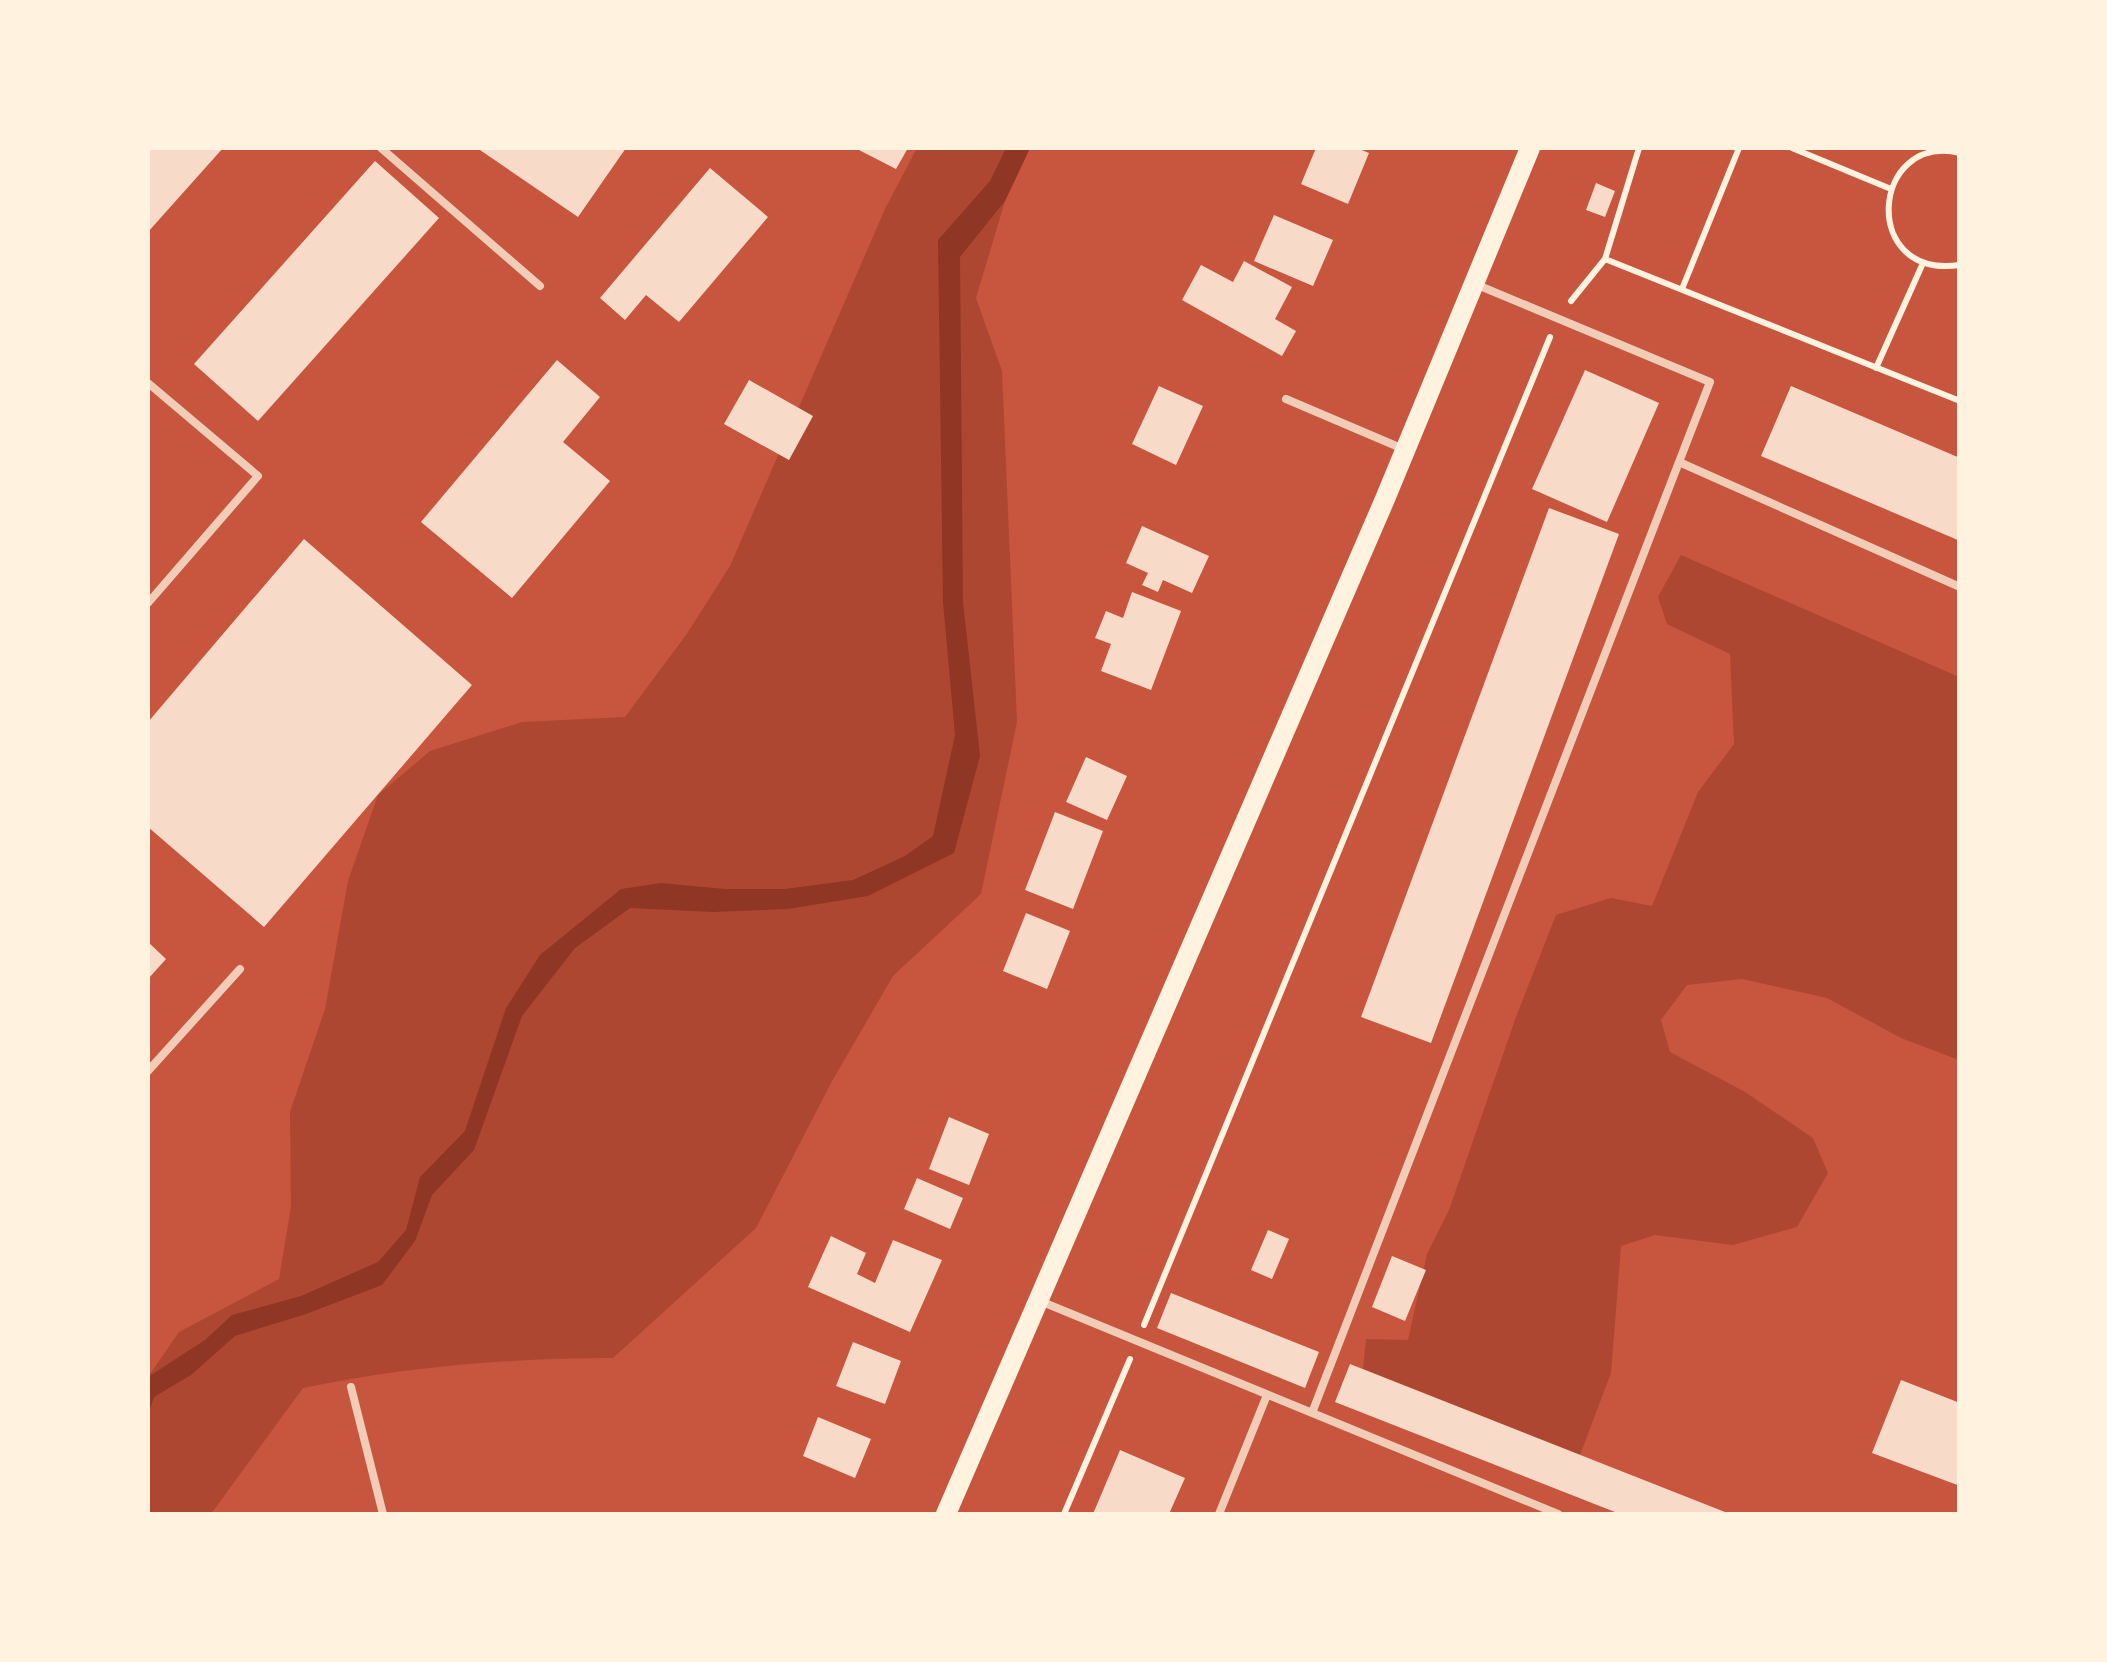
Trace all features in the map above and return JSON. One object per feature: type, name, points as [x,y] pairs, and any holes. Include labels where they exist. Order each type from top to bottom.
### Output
[{"type":"main road","points":[[946,1514],[1406,450],[1530,148]]},
{"type":"lane","points":[[381,148],[540,286]]},
{"type":"lane","points":[[1312,1413],[1710,382],[1474,284]]},
{"type":"lane","points":[[148,383],[258,476],[148,603]]},
{"type":"lane","points":[[1286,399],[1406,450]]},
{"type":"lane","points":[[1680,462],[1960,587]]},
{"type":"lane","points":[[148,1071],[240,969]]},
{"type":"lane","points":[[1040,1301],[1558,1514]]},
{"type":"lane","points":[[352,1387],[382,1514]]},
{"type":"lane","points":[[1218,1514],[1267,1395]]},
{"type":"path","points":[[1064,1514],[1558,318],[1605,259],[1639,148]]},
{"type":"path","points":[[1682,289],[1739,148]]},
{"type":"path","points":[[1792,148],[1890,189]]},
{"type":"path","points":[[1960,154],[1934,152],[1916,159],[1890,189],[1887,207],[1889,226],[1897,243],[1910,256],[1945,268],[1960,266]]},
{"type":"path","points":[[1605,259],[1960,401]]},
{"type":"path","points":[[1876,368],[1923,263]]},
{"type":"shaded area","points":[[917,148],[1030,148],[1005,201],[976,298],[1002,371],[1017,722],[981,894],[893,976],[831,1083],[756,1228],[613,1358],[457,1365],[303,1388],[211,1514],[148,1514],[148,1377],[179,1332],[279,1279],[291,1207],[290,1112],[325,1009],[348,881],[378,795],[430,751],[522,722],[625,717],[686,635],[730,566],[885,209]]},
{"type":"shaded area","points":[[1006,148],[1030,148],[1005,201],[960,257],[963,602],[980,756],[954,853],[868,896],[788,909],[713,912],[630,908],[575,948],[522,1016],[474,1150],[432,1195],[415,1241],[382,1285],[235,1336],[191,1375],[154,1397],[148,1415],[148,1377],[205,1340],[232,1315],[301,1296],[378,1262],[406,1230],[420,1177],[465,1131],[506,1008],[540,955],[621,889],[661,883],[785,889],[853,880],[905,856],[933,836],[955,735],[943,602],[938,240],[990,181]]},
{"type":"shaded area","points":[[1681,555],[1959,677],[1959,1060],[1901,1038],[1827,998],[1742,979],[1687,985],[1661,1020],[1670,1052],[1745,1092],[1813,1138],[1828,1173],[1797,1227],[1733,1245],[1655,1235],[1621,1246],[1611,1373],[1580,1455],[1363,1369],[1366,1339],[1408,1340],[1427,1254],[1449,1210],[1556,915],[1611,898],[1652,906],[1698,792],[1734,744],[1730,654],[1667,624],[1658,597]]},
{"type":"building","points":[[148,148],[223,148],[148,232]]},
{"type":"building","points":[[477,148],[626,148],[578,217]]},
{"type":"building","points":[[855,148],[908,148],[896,169]]},
{"type":"building","points":[[1316,148],[1357,148],[1369,153],[1348,204],[1301,184]]},
{"type":"building","points":[[375,161],[439,218],[258,421],[194,364]]},
{"type":"building","points":[[710,168],[768,217],[679,322],[646,295],[625,320],[600,298]]},
{"type":"building","points":[[1596,183],[1615,191],[1605,217],[1586,210]]},
{"type":"building","points":[[1274,215],[1333,240],[1313,286],[1254,261]]},
{"type":"building","points":[[1244,261],[1292,287],[1275,319],[1296,331],[1282,356],[1182,300],[1201,265],[1233,282]]},
{"type":"building","points":[[557,360],[600,397],[563,442],[610,481],[512,598],[421,522]]},
{"type":"building","points":[[1585,370],[1659,403],[1607,522],[1532,489]]},
{"type":"building","points":[[749,380],[813,416],[789,460],[724,424]]},
{"type":"building","points":[[1159,386],[1203,406],[1176,465],[1132,444]]},
{"type":"building","points":[[1791,386],[1960,458],[1960,541],[1761,456]]},
{"type":"building","points":[[1549,508],[1619,534],[1431,1043],[1361,1017]]},
{"type":"building","points":[[1142,526],[1209,556],[1192,593],[1163,580],[1158,592],[1142,585],[1148,573],[1126,563]]},
{"type":"building","points":[[304,539],[472,685],[264,927],[148,827],[148,722]]},
{"type":"building","points":[[1132,592],[1181,611],[1151,690],[1101,671],[1111,644],[1095,638],[1106,611],[1123,618]]},
{"type":"building","points":[[1086,757],[1127,776],[1107,820],[1066,802]]},
{"type":"building","points":[[1055,812],[1103,831],[1073,909],[1025,890]]},
{"type":"building","points":[[1026,913],[1070,931],[1047,989],[1003,971]]},
{"type":"building","points":[[148,942],[166,959],[148,979]]},
{"type":"building","points":[[949,1117],[989,1134],[969,1185],[929,1169]]},
{"type":"building","points":[[917,1178],[963,1198],[950,1229],[904,1209]]},
{"type":"building","points":[[1268,1230],[1289,1239],[1272,1279],[1251,1270]]},
{"type":"building","points":[[831,1236],[866,1253],[857,1274],[875,1283],[893,1240],[942,1260],[910,1332],[808,1287]]},
{"type":"building","points":[[1392,1256],[1426,1270],[1405,1321],[1372,1307]]},
{"type":"building","points":[[1171,1293],[1319,1352],[1305,1388],[1157,1328]]},
{"type":"building","points":[[853,1342],[901,1361],[885,1404],[836,1386]]},
{"type":"building","points":[[1350,1364],[1730,1514],[1620,1514],[1335,1402]]},
{"type":"building","points":[[1901,1380],[1960,1403],[1960,1486],[1872,1453]]},
{"type":"building","points":[[818,1417],[871,1439],[855,1478],[803,1456]]},
{"type":"building","points":[[1120,1450],[1185,1478],[1169,1514],[1093,1514]]}]
